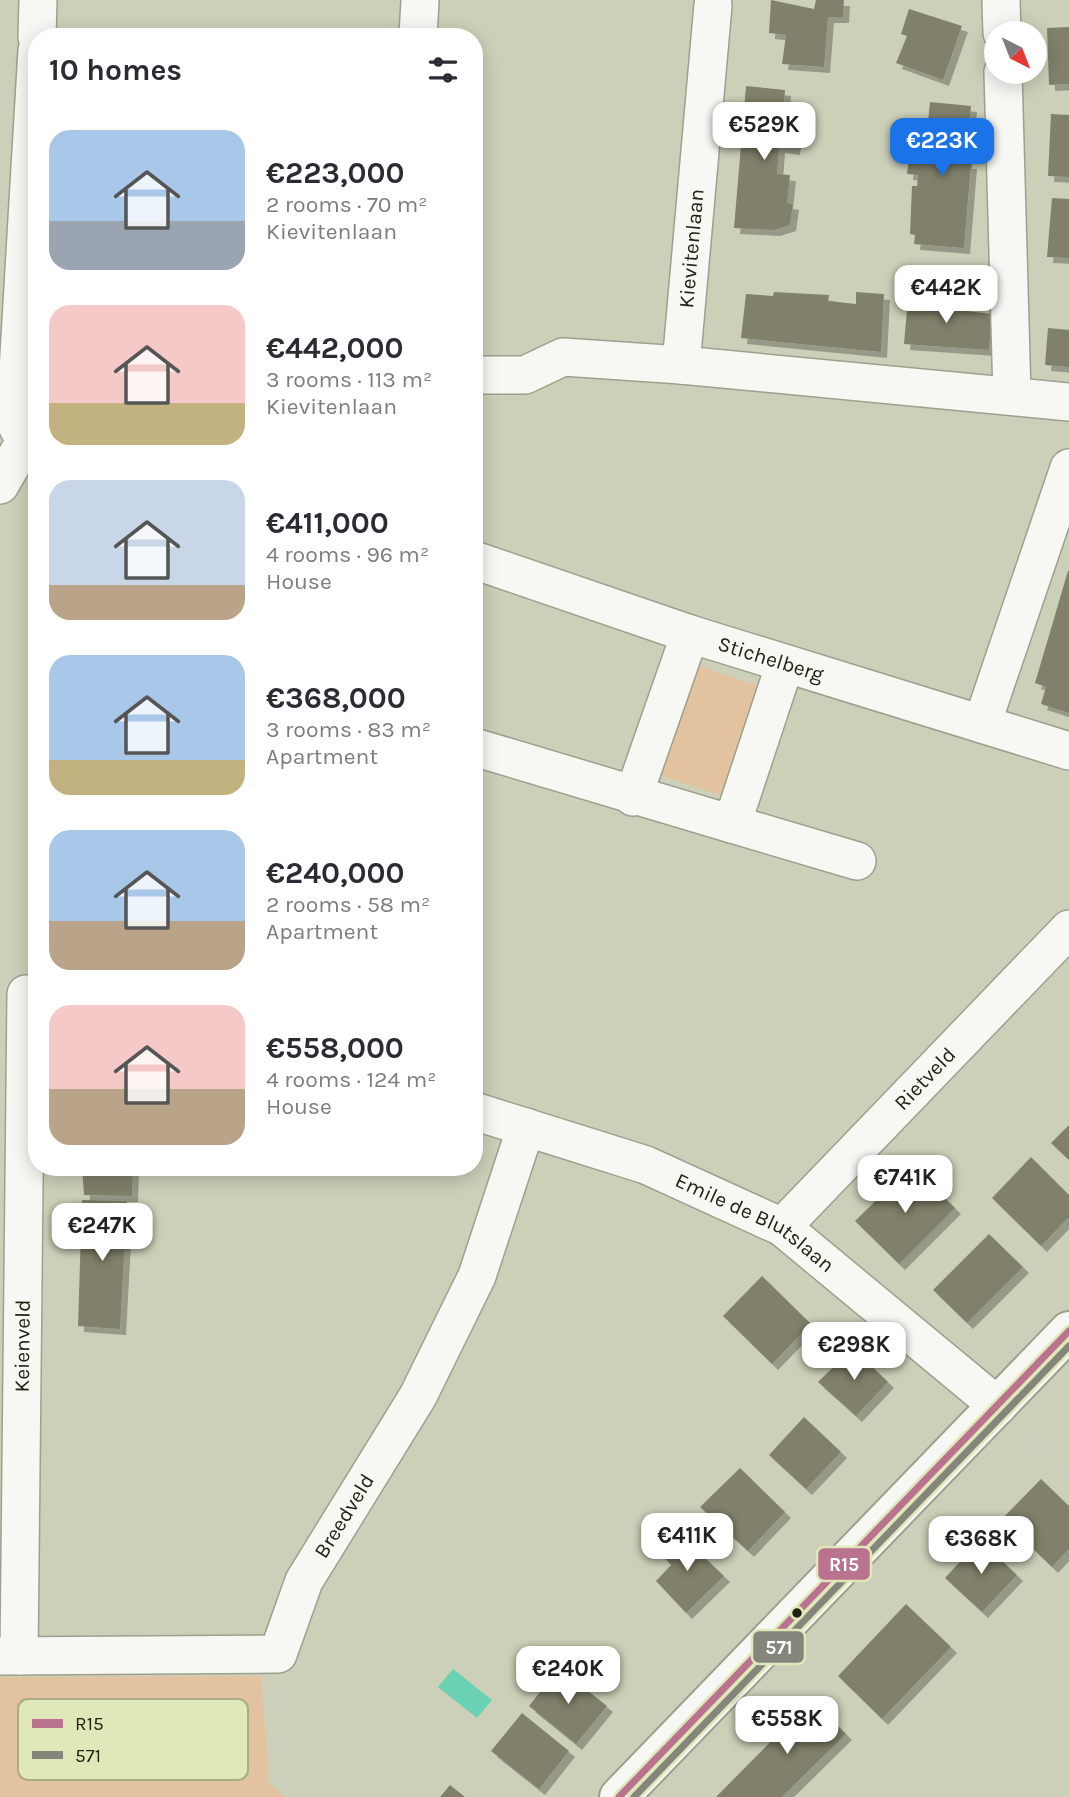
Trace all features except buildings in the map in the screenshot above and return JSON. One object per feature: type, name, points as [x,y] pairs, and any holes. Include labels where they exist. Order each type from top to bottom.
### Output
[{"type":"street","points":[[37,28],[38,0]]},
{"type":"street","points":[[418,28],[420,0]]},
{"type":"street","points":[[1001,0],[1002,21]]},
{"type":"street","name":"Kievitenlaan","points":[[681,365],[713,5]]},
{"type":"street","points":[[1003,84],[1012,394]]},
{"type":"street","points":[[28,228],[15,422],[28,441]]},
{"type":"street","points":[[483,375],[525,375],[563,358],[681,365],[1012,394],[1069,402]]},
{"type":"street","points":[[0,485],[28,449]]},
{"type":"street","points":[[982,724],[1069,468]]},
{"type":"street","name":"Stichelberg","points":[[483,563],[690,634],[1069,751]]},
{"type":"street","points":[[633,797],[690,634]]},
{"type":"street","points":[[732,824],[785,664]]},
{"type":"street","points":[[483,750],[633,797],[857,861]]},
{"type":"street","name":"Rietveld","points":[[782,1227],[1069,929]]},
{"type":"street","name":"Keienveld","points":[[9,1656],[21,995]]},
{"type":"street","name":"Emile de Blutslaan","points":[[483,1114],[646,1165],[782,1227],[998,1406]]},
{"type":"street","name":"Breedveld","points":[[278,1654],[304,1581],[418,1396],[477,1276],[526,1127]]},
{"type":"street","points":[[623,1796],[1069,1331]]},
{"type":"street","points":[[9,1656],[278,1654]]},
{"type":"path","points":[[998,1406],[1069,1477]]},
{"type":"path","points":[[278,1654],[273,1778],[298,1797]]},
{"type":"shaded area","points":[[694,664],[765,688],[729,798],[657,774]]},
{"type":"shaded area","points":[[261,1676],[269,1784],[286,1797],[0,1797],[0,1677]]},
{"type":"water","points":[[453,1669],[492,1700],[477,1718],[438,1687]]},
{"type":"transit line","name":"R15","points":[[619,1797],[1069,1331]]},
{"type":"transit line","name":"571","points":[[634,1797],[1069,1346]]}]
